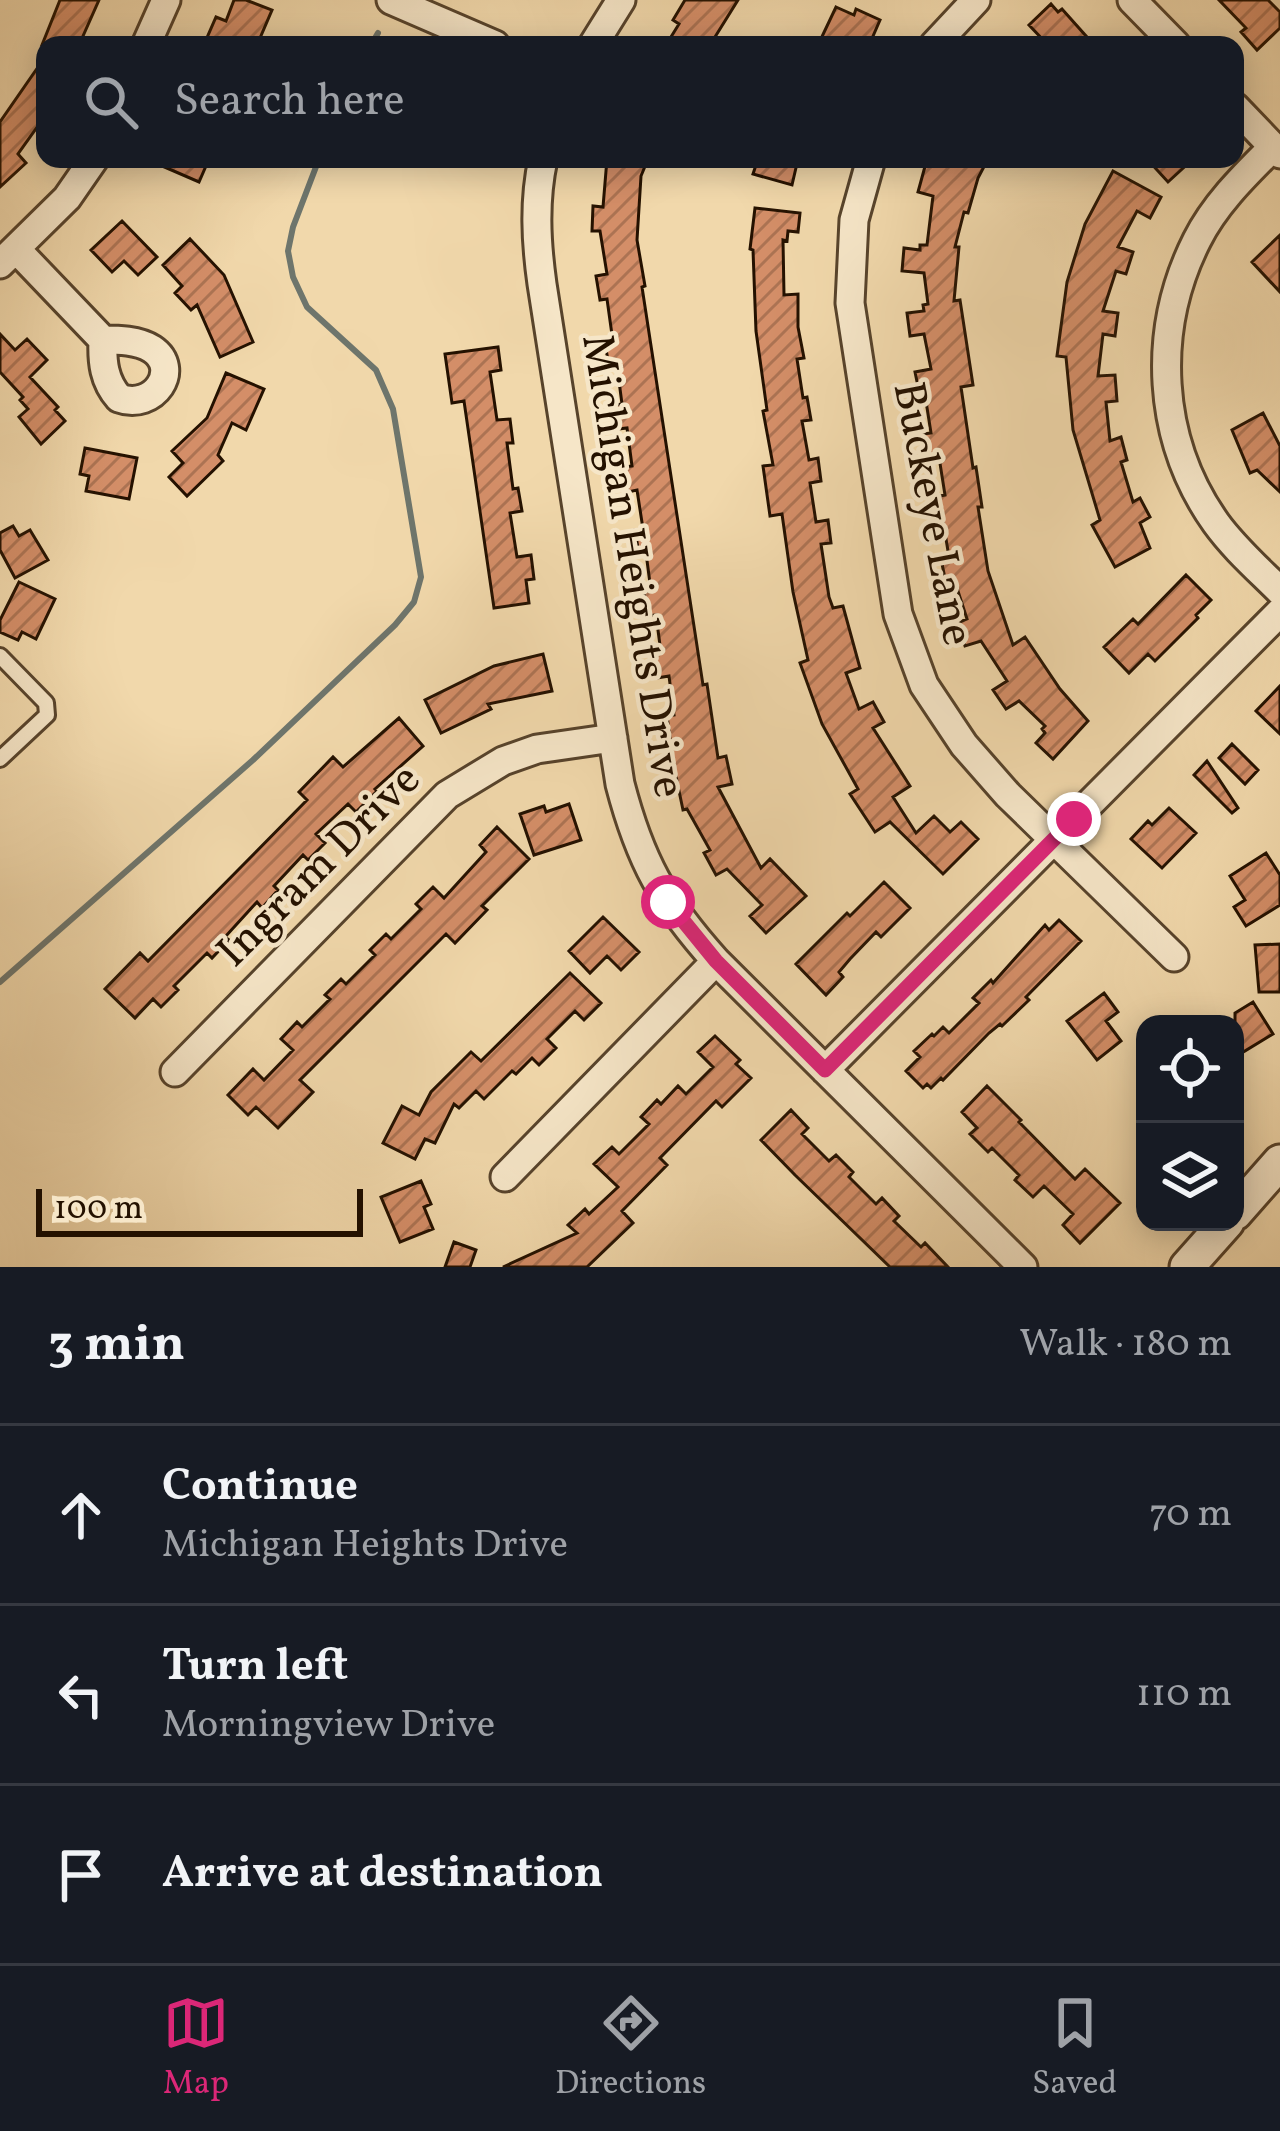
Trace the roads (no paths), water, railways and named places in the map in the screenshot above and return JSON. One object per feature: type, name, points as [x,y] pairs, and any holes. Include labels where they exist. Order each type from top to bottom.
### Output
[{"type":"street","points":[[150,36],[166,0]]},
{"type":"street","points":[[391,0],[474,36]]},
{"type":"street","points":[[598,36],[621,0]]},
{"type":"street","points":[[942,36],[976,0]]},
{"type":"street","points":[[1132,0],[1166,36]]},
{"type":"street","points":[[1244,116],[1277,150],[1233,189],[1197,240],[1172,311],[1166,383],[1171,422],[1202,501],[1230,540],[1280,591]]},
{"type":"street","points":[[88,168],[67,198],[8,257],[103,340]]},
{"type":"street","name":"Michigan Heights Drive","points":[[541,168],[536,241],[613,738],[629,819],[648,868],[684,925],[716,961],[1023,1267]]},
{"type":"street","name":"Buckeye Lane","points":[[868,168],[854,220],[850,304],[898,614],[911,656],[953,730],[994,779],[1174,957]]},
{"type":"street","points":[[825,1070],[1280,612]]},
{"type":"street","name":"Ingram Drive","points":[[175,1072],[447,795],[520,755],[613,738]]},
{"type":"street","points":[[505,1177],[716,961]]},
{"type":"street","points":[[1244,1203],[1280,1162]]},
{"type":"street","points":[[1187,1267],[1219,1231]]},
{"type":"lane","points":[[0,656],[48,710],[0,759]]},
{"type":"waterway","points":[[0,982],[253,760],[414,602],[421,577],[393,409],[376,370],[307,307],[293,277],[288,251],[316,168]]}]
